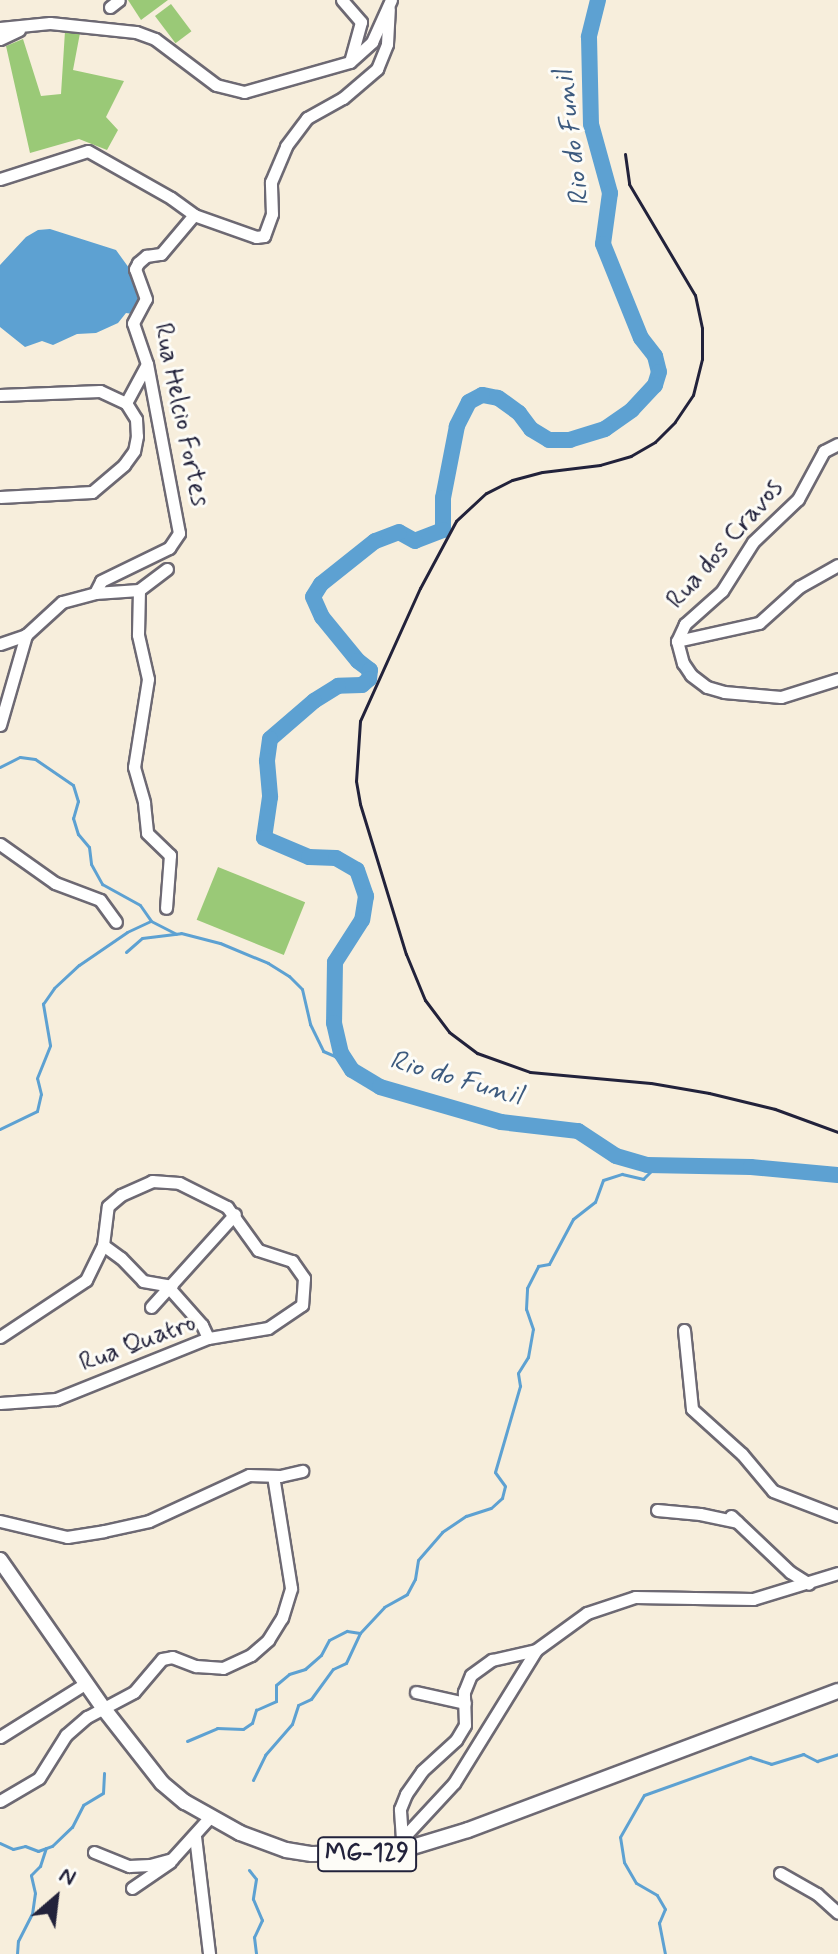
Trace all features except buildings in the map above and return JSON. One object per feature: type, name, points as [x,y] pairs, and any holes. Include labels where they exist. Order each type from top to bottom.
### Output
[{"type":"main road","name":"MG-129","points":[[0,1560],[104,1709],[162,1783],[210,1817],[286,1850],[340,1856],[399,1845],[600,1783],[838,1691]]},
{"type":"street","points":[[342,0],[361,22],[350,62]]},
{"type":"street","points":[[0,28],[71,24],[136,32],[155,39],[229,91],[259,89],[350,62],[372,42],[390,4]]},
{"type":"street","points":[[0,179],[88,151],[171,198],[194,215],[256,237],[264,236],[272,214],[271,182],[286,146],[307,118],[343,98],[377,69],[387,44],[390,4]]},
{"type":"street","points":[[0,39],[31,25]]},
{"type":"street","name":"Rua Helcio Fortes","points":[[26,635],[62,602],[95,593],[101,581],[137,567],[169,548],[179,533],[147,364],[133,323],[146,299],[135,269],[146,256],[161,254],[194,215]]},
{"type":"street","points":[[126,403],[147,364]]},
{"type":"street","points":[[0,395],[100,391],[126,403],[136,419],[134,451],[102,486],[92,492],[0,497]]},
{"type":"street","name":"Rua dos Cravos","points":[[838,444],[824,451],[798,499],[753,542],[722,591],[685,624],[677,641],[683,663],[691,675],[707,687],[724,692],[781,697],[838,679]]},
{"type":"street","name":"Rua dos Cravos","points":[[677,641],[759,623],[799,587],[838,565]]},
{"type":"street","points":[[95,593],[139,590],[167,569]]},
{"type":"street","points":[[139,590],[138,635],[148,679],[134,767],[144,803],[147,833],[170,855],[166,908]]},
{"type":"street","points":[[0,644],[26,635]]},
{"type":"street","points":[[0,725],[3,701],[26,635]]},
{"type":"street","points":[[0,844],[62,887],[100,900],[116,922]]},
{"type":"street","points":[[0,1337],[86,1280],[103,1245],[108,1206],[121,1195],[152,1181],[179,1183],[217,1200],[235,1214],[151,1307]]},
{"type":"street","name":"Rua Quatro","points":[[0,1403],[56,1399],[208,1338],[268,1328],[293,1314],[304,1301],[304,1278],[292,1261],[258,1250],[235,1214]]},
{"type":"street","points":[[103,1245],[143,1281],[171,1288],[199,1321],[208,1338]]},
{"type":"street","points":[[684,1330],[692,1409],[742,1454],[773,1491],[838,1516]]},
{"type":"street","points":[[0,1521],[67,1537],[104,1531],[149,1521],[241,1477],[302,1471]]},
{"type":"street","points":[[0,1801],[39,1778],[66,1735],[87,1717],[134,1692],[152,1667],[166,1656],[196,1666],[223,1668],[251,1655],[268,1640],[282,1618],[291,1588],[273,1476]]},
{"type":"street","points":[[657,1510],[734,1519],[790,1572],[809,1584]]},
{"type":"street","points":[[399,1845],[454,1783],[536,1650],[587,1613],[617,1601],[647,1597],[737,1600],[809,1584],[838,1573]]},
{"type":"street","points":[[399,1845],[400,1809],[406,1794],[422,1771],[460,1735],[465,1725],[467,1681],[482,1665],[504,1655],[536,1650]]},
{"type":"street","points":[[0,1737],[86,1683]]},
{"type":"street","points":[[416,1692],[465,1703]]},
{"type":"street","points":[[132,1888],[172,1859],[210,1817]]},
{"type":"street","points":[[195,1836],[209,1954]]},
{"type":"street","points":[[94,1852],[140,1868],[172,1859]]},
{"type":"street","points":[[780,1873],[817,1894],[838,1913]]},
{"type":"green space","points":[[128,0],[168,0],[141,20]]},
{"type":"green space","points":[[171,4],[191,31],[175,43],[155,16]]},
{"type":"green space","points":[[65,31],[80,33],[73,70],[124,81],[106,117],[118,130],[107,150],[79,139],[30,153],[6,46],[23,39],[41,96],[61,94]]},
{"type":"green space","points":[[218,867],[305,902],[284,955],[197,920]]},
{"type":"water","points":[[50,229],[116,250],[129,268],[139,303],[133,314],[126,313],[118,323],[96,333],[77,334],[53,345],[42,341],[25,347],[0,327],[0,265],[26,237],[38,230]]},
{"type":"waterway","name":"Rio do Funil","points":[[598,0],[589,37],[591,124],[610,193],[603,244],[641,338],[655,356],[659,372],[655,385],[632,410],[605,429],[570,440],[549,440],[531,429],[519,413],[498,398],[482,395],[469,402],[457,426],[443,498],[443,530],[415,541],[399,532],[375,541],[321,584],[313,597],[322,617],[358,661],[370,670],[369,679],[362,685],[338,686],[314,701],[270,739],[267,761],[270,797],[264,838],[309,857],[336,858],[357,870],[366,896],[362,920],[335,962],[334,1023],[341,1053],[352,1070],[380,1087],[501,1122],[578,1131],[616,1156],[647,1165],[751,1167],[838,1175]]},
{"type":"waterway","points":[[0,767],[20,757],[35,759],[73,785],[78,801],[73,818],[78,834],[89,847],[91,864],[102,884],[140,905],[151,921],[176,934]]},
{"type":"waterway","points":[[0,1129],[37,1111],[41,1094],[37,1078],[50,1045],[43,1004],[54,988],[79,965],[127,932],[151,921]]},
{"type":"waterway","points":[[126,952],[142,938],[181,933],[220,943],[268,963],[289,976],[302,989],[310,1024],[323,1051],[346,1061]]},
{"type":"waterway","points":[[187,1741],[217,1728],[243,1729],[252,1723],[256,1710],[276,1701],[276,1685],[289,1674],[305,1669],[321,1655],[329,1640],[347,1631],[360,1633],[384,1607],[407,1594],[415,1579],[418,1560],[442,1532],[466,1516],[491,1508],[502,1498],[505,1486],[495,1472],[520,1386],[518,1373],[528,1357],[533,1329],[526,1309],[527,1288],[538,1266],[549,1264],[573,1219],[595,1202],[603,1180],[622,1174],[643,1179],[655,1167]]},
{"type":"waterway","points":[[253,1780],[265,1755],[292,1724],[298,1705],[311,1699],[333,1669],[346,1663],[360,1633]]},
{"type":"waterway","points":[[665,1954],[659,1923],[665,1909],[657,1895],[636,1883],[624,1862],[620,1837],[644,1795],[750,1757],[771,1764],[803,1754],[817,1761],[838,1754]]},
{"type":"waterway","points":[[0,1843],[13,1849],[25,1846],[38,1851],[52,1846],[72,1827],[83,1805],[103,1793],[104,1773]]},
{"type":"waterway","points":[[17,1954],[18,1941],[32,1914],[35,1893],[31,1875],[40,1866],[46,1848]]},
{"type":"waterway","points":[[249,1870],[256,1879],[253,1899],[262,1920],[254,1937],[256,1954]]},
{"type":"railway","points":[[625,154],[629,184],[695,295],[702,328],[702,359],[693,395],[675,422],[655,442],[631,456],[600,465],[542,472],[512,480],[486,493],[456,521],[420,588],[360,721],[356,781],[360,804],[406,954],[425,1000],[449,1032],[477,1053],[530,1072],[651,1083],[709,1093],[775,1109],[838,1132]]}]
